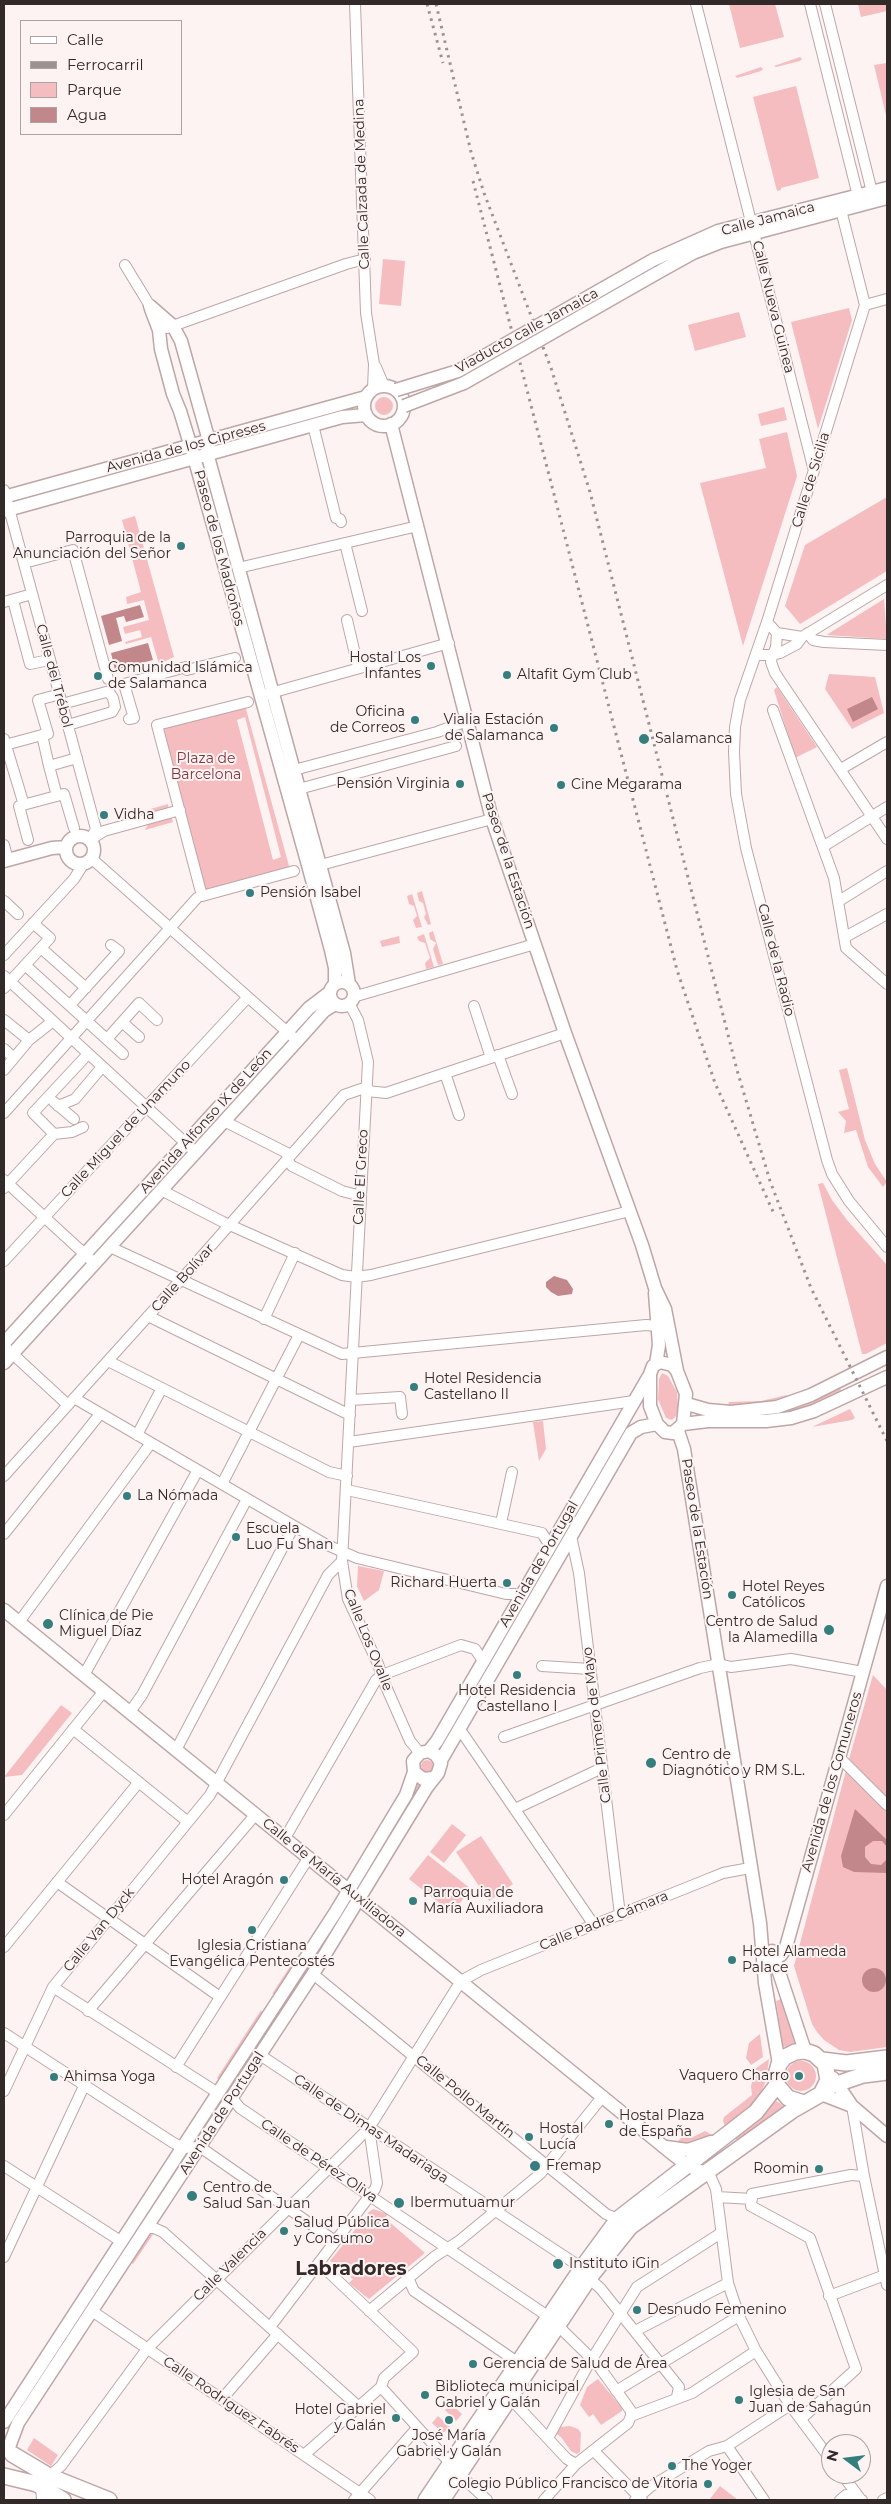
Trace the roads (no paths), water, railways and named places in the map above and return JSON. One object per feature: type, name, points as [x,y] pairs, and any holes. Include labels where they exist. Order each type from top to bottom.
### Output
[{"type":"highway","points":[[804,2103],[788,2098],[777,2085],[776,2075],[779,2064],[785,2057],[795,2052],[805,2051],[814,2054],[827,2080]]},
{"type":"highway","points":[[585,2273],[630,2227],[804,2103],[846,2063],[887,2058]]},
{"type":"highway","points":[[827,2080],[887,2072]]},
{"type":"highway","points":[[442,2500],[455,2468],[585,2273],[618,2219],[756,2112],[777,2085]]},
{"type":"highway","points":[[426,2500],[455,2468],[510,2398],[523,2366]]},
{"type":"highway","points":[[8,2448],[13,2464],[4,2476],[44,2487],[109,2500]]},
{"type":"highway","points":[[8,2448],[44,2487],[63,2500]]},
{"type":"main road","name":"Calle Jamaica","points":[[657,273],[693,253],[753,227],[887,188]]},
{"type":"main road","name":"Calle Jamaica","points":[[653,260],[718,231],[753,227],[841,210],[887,198]]},
{"type":"main road","name":"Viaducto calle Jamaica","points":[[380,391],[458,371],[653,260]]},
{"type":"main road","name":"Viaducto calle Jamaica","points":[[404,406],[464,383],[657,273]]},
{"type":"main road","name":"Paseo de los Madroños","points":[[150,306],[173,326],[181,341],[200,449],[263,703]]},
{"type":"main road","name":"Paseo de los Madroños","points":[[150,306],[159,330],[165,367],[200,449],[238,568],[272,692]]},
{"type":"main road","points":[[380,391],[404,406],[400,417],[391,424],[376,424],[366,415],[364,403],[380,391]]},
{"type":"main road","name":"Avenida de los Cipreses","points":[[7,511],[380,391]]},
{"type":"main road","name":"Avenida de los Cipreses","points":[[4,495],[347,416],[366,415]]},
{"type":"main road","name":"Paseo de la Estación","points":[[391,424],[449,643],[492,819],[565,1033],[630,1211],[655,1288],[668,1316],[677,1371],[686,1394],[687,1404]]},
{"type":"main road","points":[[272,692],[299,789],[335,968],[332,988],[332,1001],[342,1006],[351,1000],[354,990],[349,984],[344,981],[332,988]]},
{"type":"main road","points":[[263,703],[284,782],[344,953],[349,984]]},
{"type":"main road","points":[[84,836],[90,840],[94,849],[87,861],[70,860],[66,847],[71,838],[84,836]]},
{"type":"main road","points":[[6,861],[52,848],[66,847]]},
{"type":"main road","name":"Avenida Alfonso IX de León","points":[[6,1352],[90,1259],[186,1143],[309,1008],[332,988]]},
{"type":"main road","name":"Avenida Alfonso IX de León","points":[[90,1259],[110,1247],[324,1011],[335,1004]]},
{"type":"main road","name":"Paseo de la Estación","points":[[655,1288],[659,1345],[656,1364]]},
{"type":"main road","points":[[680,1428],[687,1404],[708,1410],[731,1412],[777,1407],[811,1395],[887,1357]]},
{"type":"main road","points":[[656,1364],[672,1365],[677,1371]]},
{"type":"main road","name":"Avenida de Portugal","points":[[424,1752],[437,1741],[656,1364]]},
{"type":"main road","points":[[649,1376],[650,1406],[657,1424],[665,1432],[708,1421],[766,1422],[791,1418],[814,1411],[887,1377]]},
{"type":"main road","name":"Avenida de Portugal","points":[[440,1762],[631,1433],[641,1427],[657,1424]]},
{"type":"main road","name":"Paseo de la Estación","points":[[680,1428],[760,1923],[779,2064]]},
{"type":"main road","name":"Avenida de los Comuneros","points":[[775,1958],[782,1955],[786,1946],[887,1586]]},
{"type":"main road","name":"Calle de María Auxiliadora","points":[[4,1610],[688,2166],[706,2172]]},
{"type":"main road","points":[[424,1752],[436,1755],[440,1762],[440,1770],[433,1778],[422,1779],[414,1772],[413,1761],[424,1752]]},
{"type":"main road","name":"Avenida de Portugal","points":[[8,2448],[18,2423],[313,1974],[406,1795],[414,1772]]},
{"type":"main road","name":"Avenida de Portugal","points":[[4,2422],[218,2093],[433,1778]]},
{"type":"main road","name":"Paseo de la Estación","points":[[760,1923],[775,1958],[805,2051]]},
{"type":"main road","points":[[762,1949],[775,1958]]},
{"type":"main road","points":[[852,2106],[854,2084],[863,2075]]},
{"type":"main road","points":[[827,2080],[852,2106],[887,2136]]},
{"type":"main road","points":[[827,2080],[852,2106]]},
{"type":"main road","points":[[669,2180],[672,2164],[667,2149],[688,2150],[723,2137]]},
{"type":"street","name":"Calle Calzada de Medina","points":[[355,4],[368,329],[380,391]]},
{"type":"street","name":"Calle Nueva Guinea","points":[[696,4],[814,471]]},
{"type":"street","points":[[810,4],[858,196]]},
{"type":"street","points":[[825,4],[872,192]]},
{"type":"street","points":[[841,210],[865,305],[887,299]]},
{"type":"street","points":[[159,330],[365,259]]},
{"type":"street","name":"Paseo de los Madroños","points":[[125,265],[150,306]]},
{"type":"street","name":"Calle de Sicilia","points":[[757,656],[865,305]]},
{"type":"street","points":[[313,425],[336,518],[340,519],[341,522]]},
{"type":"street","points":[[804,435],[816,441],[823,441]]},
{"type":"street","name":"Avenida de los Cipreses","points":[[4,495],[7,511]]},
{"type":"street","name":"Calle del Trébol","points":[[7,511],[24,563],[96,828],[90,840]]},
{"type":"street","points":[[238,568],[418,526]]},
{"type":"street","points":[[345,543],[362,610]]},
{"type":"street","points":[[24,563],[73,550],[108,679]]},
{"type":"street","points":[[757,656],[780,653],[797,644],[805,635],[887,585]]},
{"type":"street","points":[[32,594],[9,603],[30,664],[44,661]]},
{"type":"street","points":[[347,620],[358,667]]},
{"type":"street","points":[[767,622],[778,633],[805,635],[813,640],[887,645]]},
{"type":"street","points":[[778,633],[776,648],[772,655],[774,673],[887,839]]},
{"type":"street","points":[[263,703],[265,696],[272,692],[449,643]]},
{"type":"street","name":"Calle de la Radio","points":[[757,656],[740,700],[734,736],[736,794],[746,848],[829,1167],[849,1201],[886,1244]]},
{"type":"street","points":[[129,719],[134,718],[124,684],[186,666],[188,670],[235,658]]},
{"type":"street","points":[[62,704],[106,692],[112,694],[114,701],[114,710],[112,712],[68,725]]},
{"type":"street","points":[[23,803],[4,742],[25,740],[48,734],[38,700],[53,696]]},
{"type":"street","points":[[248,702],[157,725],[202,896],[294,871]]},
{"type":"street","points":[[773,710],[824,846],[839,901],[846,948],[887,984]]},
{"type":"street","points":[[284,782],[294,770],[437,732],[467,721]]},
{"type":"street","points":[[42,735],[57,796]]},
{"type":"street","points":[[841,769],[887,742]]},
{"type":"street","points":[[299,789],[456,746]]},
{"type":"street","points":[[50,766],[77,758]]},
{"type":"street","points":[[4,779],[15,775]]},
{"type":"street","points":[[28,840],[19,806],[23,803],[41,801],[64,794],[74,828]]},
{"type":"street","points":[[824,846],[887,807]]},
{"type":"street","points":[[90,840],[102,832],[180,810]]},
{"type":"street","points":[[314,866],[492,819]]},
{"type":"street","points":[[4,845],[6,861]]},
{"type":"street","points":[[4,955],[74,879],[87,861],[172,928],[298,1040]]},
{"type":"street","points":[[839,901],[887,870]]},
{"type":"street","points":[[6,1107],[172,928],[180,914],[197,898]]},
{"type":"street","points":[[4,901],[18,914]]},
{"type":"street","points":[[845,937],[887,914]]},
{"type":"street","points":[[33,923],[50,938],[6,982],[53,1021],[196,1152]]},
{"type":"street","points":[[351,1000],[535,944]]},
{"type":"street","points":[[70,1005],[120,951],[111,945]]},
{"type":"street","points":[[41,948],[86,988]]},
{"type":"street","points":[[26,964],[123,1054]]},
{"type":"street","name":"Calle Miguel de Unamuno","points":[[4,1262],[248,997]]},
{"type":"street","name":"Calle El Greco","points":[[351,1000],[368,1062],[353,1353]]},
{"type":"street","points":[[107,1039],[139,1003],[157,1020]]},
{"type":"street","points":[[474,1006],[494,1057],[512,1094]]},
{"type":"street","points":[[5,1020],[30,1040]]},
{"type":"street","points":[[4,1070],[30,1040],[53,1021]]},
{"type":"street","points":[[122,1022],[139,1037]]},
{"type":"street","points":[[367,1089],[386,1093],[565,1033]]},
{"type":"street","points":[[4,1050],[14,1058]]},
{"type":"street","points":[[54,1134],[33,1113],[88,1054]]},
{"type":"street","points":[[58,1106],[76,1099],[102,1067]]},
{"type":"street","points":[[445,1073],[459,1115]]},
{"type":"street","name":"Calle Bolívar","points":[[4,1476],[288,1161],[344,1095],[367,1089]]},
{"type":"street","points":[[48,1096],[74,1119]]},
{"type":"street","points":[[224,1121],[287,1153],[288,1161],[292,1166],[342,1190],[361,1196]]},
{"type":"street","points":[[83,1127],[72,1132],[54,1134],[5,1184],[90,1259]]},
{"type":"street","points":[[161,1190],[342,1275],[356,1276],[390,1271],[630,1211]]},
{"type":"street","points":[[110,1247],[342,1354],[646,1324],[658,1326]]},
{"type":"street","points":[[264,1319],[295,1253]]},
{"type":"street","points":[[148,1316],[275,1380],[350,1415]]},
{"type":"street","points":[[222,1484],[299,1335]]},
{"type":"street","points":[[6,1352],[71,1402],[100,1414],[137,1435],[342,1556],[506,1594],[522,1594]]},
{"type":"street","name":"Calle Los Ovalle","points":[[353,1353],[348,1476],[342,1556],[344,1580],[348,1599],[410,1741],[424,1752]]},
{"type":"street","points":[[108,1361],[329,1472],[348,1476]]},
{"type":"street","points":[[137,1435],[162,1388]]},
{"type":"street","points":[[351,1400],[400,1397],[402,1414]]},
{"type":"street","points":[[349,1442],[634,1401]]},
{"type":"street","points":[[4,1534],[100,1414]]},
{"type":"street","points":[[19,1622],[151,1443]]},
{"type":"street","points":[[84,1675],[198,1470]]},
{"type":"street","points":[[501,1523],[512,1472]]},
{"type":"street","points":[[347,1490],[542,1533],[550,1546]]},
{"type":"street","points":[[130,1712],[142,1695],[247,1499]]},
{"type":"street","points":[[176,1750],[294,1526]]},
{"type":"street","name":"Calle Primero de Mayo","points":[[571,1536],[580,1573],[620,1915]]},
{"type":"street","name":"Calle Van Dyck","points":[[4,2092],[53,1987],[210,1795],[328,1576],[342,1556]]},
{"type":"street","points":[[328,1576],[344,1580]]},
{"type":"street","points":[[286,1838],[372,1686],[382,1675],[462,1645],[474,1649],[483,1661]]},
{"type":"street","points":[[504,1737],[700,1668],[719,1664],[738,1666],[791,1659],[864,1672]]},
{"type":"street","points":[[542,1666],[590,1669]]},
{"type":"street","points":[[4,1815],[104,1691]]},
{"type":"street","points":[[459,1728],[594,1926]]},
{"type":"street","points":[[73,1729],[188,1822]]},
{"type":"street","points":[[839,1757],[887,1805]]},
{"type":"street","points":[[515,1809],[602,1768]]},
{"type":"street","points":[[4,1947],[139,1782]]},
{"type":"street","points":[[88,2011],[256,1814]]},
{"type":"street","points":[[176,2068],[309,1857]]},
{"type":"street","name":"Calle Padre Cámara","points":[[461,1981],[481,1970],[720,1874],[750,1868]]},
{"type":"street","points":[[57,1882],[220,1997]]},
{"type":"street","name":"Calle Pollo Martín","points":[[313,1974],[606,2214],[618,2219]]},
{"type":"street","name":"Calle Valencia","points":[[44,2487],[147,2348],[369,2128],[461,1981]]},
{"type":"street","points":[[53,1987],[176,2068],[218,2093]]},
{"type":"street","points":[[4,2033],[183,2148],[200,2147],[335,2241]]},
{"type":"street","name":"Calle de Dimas Madariaga","points":[[260,2055],[585,2273],[635,2331],[679,2387],[677,2397]]},
{"type":"street","points":[[4,2257],[35,2187],[86,2084]]},
{"type":"street","points":[[369,2311],[410,2276],[495,2211],[548,2165],[603,2096]]},
{"type":"street","name":"Calle de Pérez Oliva","points":[[232,2098],[240,2108],[449,2248],[553,2321],[592,2360],[631,2411],[631,2416]]},
{"type":"street","points":[[829,2296],[886,2280],[864,2176],[852,2106]]},
{"type":"street","points":[[222,2399],[274,2331],[318,2263],[378,2183],[369,2128]]},
{"type":"street","points":[[4,2166],[122,2242]]},
{"type":"street","points":[[706,2172],[713,2180],[717,2196],[728,2282],[739,2316],[756,2351],[790,2405],[821,2446]]},
{"type":"street","points":[[801,2419],[856,2369],[810,2238],[751,2206],[752,2194],[851,2175],[864,2176]]},
{"type":"street","points":[[717,2196],[752,2199]]},
{"type":"street","points":[[147,2228],[154,2228],[163,2232],[359,2407]]},
{"type":"street","points":[[548,2438],[620,2313],[638,2287],[721,2233]]},
{"type":"street","points":[[304,2456],[381,2387],[384,2378],[413,2352],[318,2263]]},
{"type":"street","points":[[410,2276],[409,2280],[414,2291],[523,2366]]},
{"type":"street","points":[[635,2331],[728,2282]]},
{"type":"street","name":"Calle Rodríguez Fabrés","points":[[92,2310],[304,2456],[357,2497],[370,2500]]},
{"type":"street","points":[[616,2391],[739,2316]]},
{"type":"street","points":[[544,2500],[576,2464],[628,2423],[631,2416],[677,2397],[692,2393],[756,2351]]},
{"type":"street","points":[[381,2387],[417,2428],[487,2500]]},
{"type":"street","points":[[510,2398],[567,2460],[576,2464]]},
{"type":"street","points":[[594,2451],[638,2499],[650,2487],[710,2451],[727,2446],[790,2405]]},
{"type":"street","points":[[357,2497],[417,2428]]},
{"type":"street","points":[[727,2446],[764,2500]]},
{"type":"street","points":[[850,2484],[862,2500]]},
{"type":"street","points":[[840,2500],[846,2496],[862,2500]]},
{"type":"street","points":[[883,2500],[887,2498]]},
{"type":"water","points":[[140,605],[144,617],[126,622],[124,616],[116,618],[122,641],[109,645],[101,616]]},
{"type":"water","points":[[148,643],[153,660],[115,670],[111,653]]},
{"type":"water","points":[[872,697],[878,709],[853,722],[847,709]]},
{"type":"water","points":[[554,1276],[567,1280],[573,1289],[572,1294],[558,1296],[546,1287],[546,1282]]},
{"type":"water","points":[[855,1809],[887,1840],[887,1847],[882,1841],[873,1841],[865,1847],[865,1857],[871,1864],[881,1865],[887,1859],[887,1873],[854,1872],[843,1867],[841,1856]]},
{"type":"water","points":[[874,1968],[879,1969],[885,1975],[885,1985],[879,1991],[874,1992],[869,1991],[863,1985],[862,1980],[863,1975],[869,1969]]},
{"type":"railway","points":[[427,4],[443,63]]},
{"type":"railway","points":[[436,4],[471,152],[484,193],[551,368],[590,492],[737,1070],[770,1181],[811,1288],[887,1441]]},
{"type":"railway","points":[[473,181],[677,970],[715,1083],[775,1216]]},
{"type":"place","name":"Parroquia de la Anunciación del Señor","points":[[181,546]]},
{"type":"place","name":"Hostal Los Infantes","points":[[431,666]]},
{"type":"place","name":"Altafit Gym Club","points":[[507,675]]},
{"type":"place","name":"Comunidad Islámica de Salamanca","points":[[98,676]]},
{"type":"place","name":"Oficina de Correos","points":[[415,720]]},
{"type":"place","name":"Vialia Estación de Salamanca","points":[[554,728]]},
{"type":"place","name":"Salamanca","points":[[644,739]]},
{"type":"place","name":"Pensión Virginia","points":[[460,784]]},
{"type":"place","name":"Cine Megarama","points":[[561,785]]},
{"type":"place","name":"Vidha","points":[[104,815]]},
{"type":"place","name":"Pensión Isabel","points":[[250,893]]},
{"type":"place","name":"Hotel Residencia Castellano II","points":[[414,1387]]},
{"type":"place","name":"La Nómada","points":[[127,1496]]},
{"type":"place","name":"Escuela Luo Fu Shan","points":[[236,1537]]},
{"type":"place","name":"Richard Huerta","points":[[507,1583]]},
{"type":"place","name":"Hotel Reyes Católicos","points":[[732,1595]]},
{"type":"place","name":"Clínica de Pie Miguel Díaz","points":[[48,1624]]},
{"type":"place","name":"Centro de Salud la Alamedilla","points":[[829,1630]]},
{"type":"place","name":"Hotel Residencia Castellano I","points":[[517,1675]]},
{"type":"place","name":"Centro de Diagnótico y RM S.L.","points":[[651,1763]]},
{"type":"place","name":"Hotel Aragón","points":[[284,1880]]},
{"type":"place","name":"Parroquia de María Auxiliadora","points":[[413,1901]]},
{"type":"place","name":"Iglesia Cristiana Evangélica Pentecostés","points":[[252,1930]]},
{"type":"place","name":"Hotel Alameda Palace","points":[[732,1960]]},
{"type":"place","name":"Vaquero Charro","points":[[799,2076]]},
{"type":"place","name":"Ahimsa Yoga","points":[[54,2077]]},
{"type":"place","name":"Hostal Plaza de España","points":[[609,2124]]},
{"type":"place","name":"Hostal Lucía","points":[[529,2137]]},
{"type":"place","name":"Fremap","points":[[535,2166]]},
{"type":"place","name":"Roomin","points":[[819,2169]]},
{"type":"place","name":"Centro de Salud San Juan","points":[[192,2196]]},
{"type":"place","name":"Ibermutuamur","points":[[399,2203]]},
{"type":"place","name":"Salud Pública y Consumo","points":[[284,2231]]},
{"type":"place","name":"Instituto iGin","points":[[558,2264]]},
{"type":"place","name":"Desnudo Femenino","points":[[637,2310]]},
{"type":"place","name":"Gerencia de Salud de Área","points":[[473,2364]]},
{"type":"place","name":"Biblioteca municipal Gabriel y Galán","points":[[425,2395]]},
{"type":"place","name":"Iglesia de San Juan de Sahagún","points":[[739,2400]]},
{"type":"place","name":"Hotel Gabriel y Galán","points":[[396,2418]]},
{"type":"place","name":"José María Gabriel y Galán","points":[[449,2420]]},
{"type":"place","name":"The Yoger","points":[[672,2466]]},
{"type":"place","name":"Colegio Público Francisco de Vitoria","points":[[708,2484]]},
{"type":"district","name":"Labradores","points":[[351,2269]]},
{"type":"park label","name":"Plaza de Barcelona","points":[[206,768]]}]
